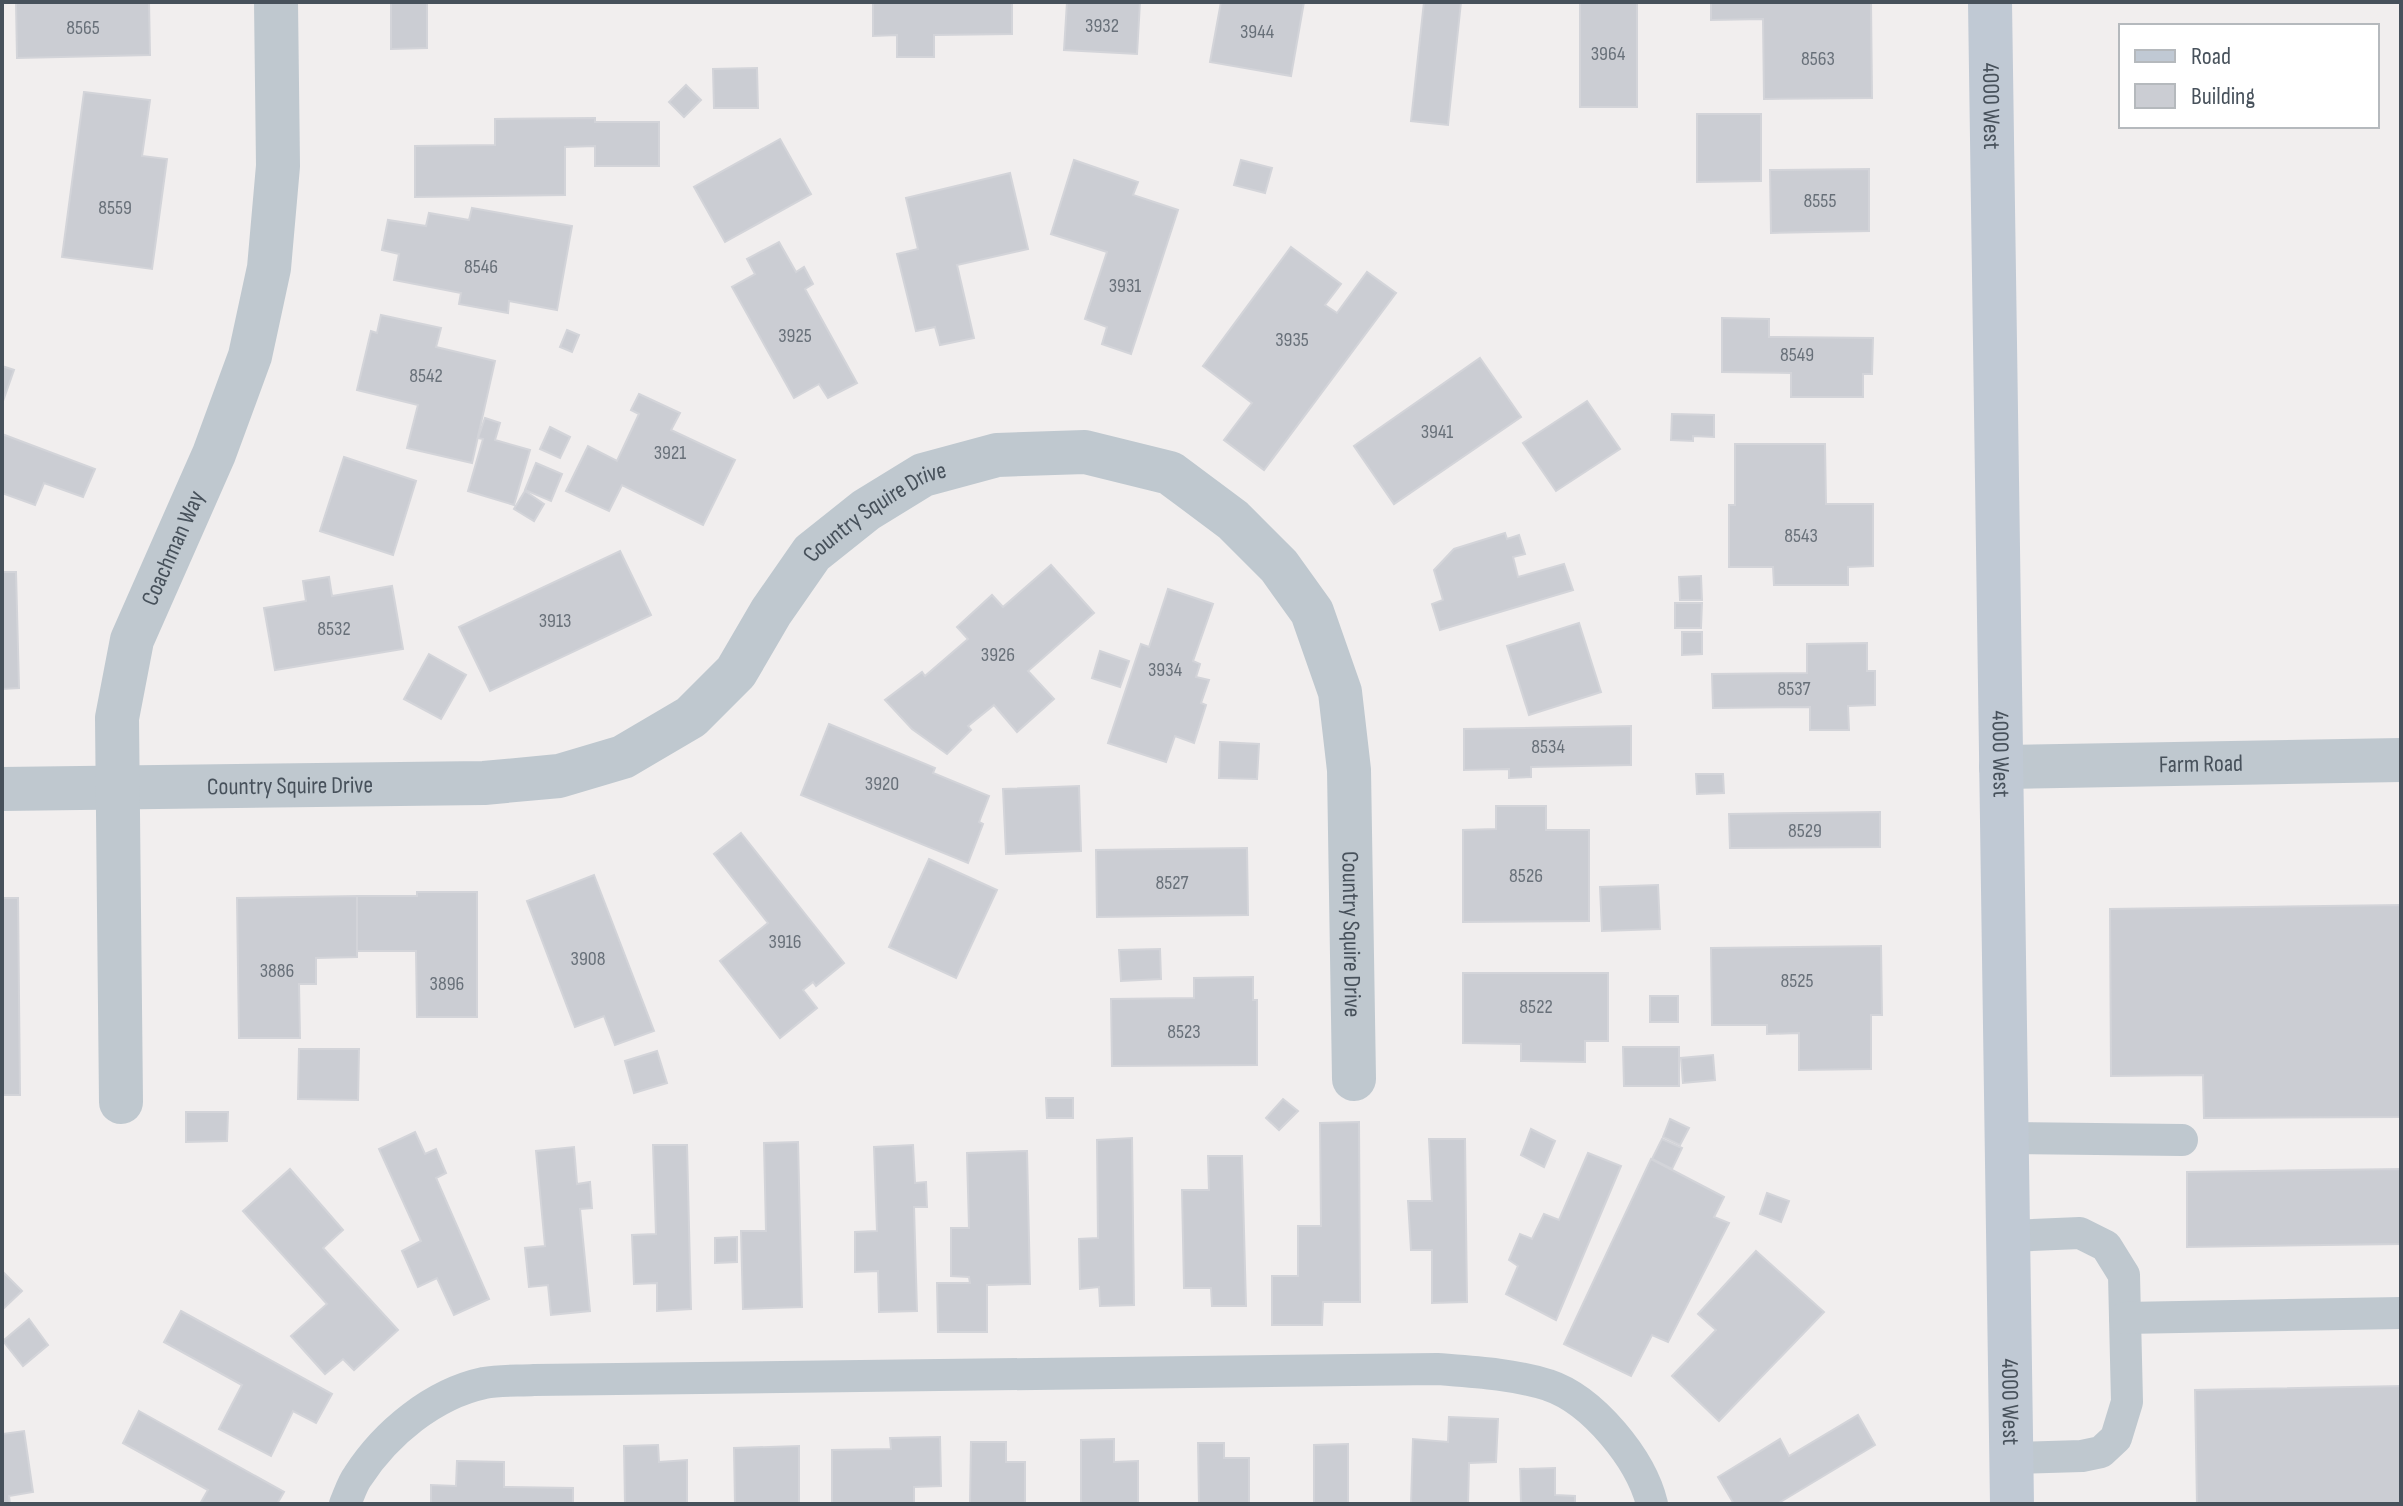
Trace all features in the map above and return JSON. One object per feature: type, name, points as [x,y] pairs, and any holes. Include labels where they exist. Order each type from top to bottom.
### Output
[{"type":"main road","name":"4000 West","points":[[1990,2],[2012,1504]]},
{"type":"street","name":"Coachman Way","points":[[121,1102],[117,718],[132,640],[214,454],[250,356],[269,268],[278,166],[276,2]]},
{"type":"street","name":"Country Squire Drive","points":[[2,789],[484,783],[559,776],[623,757],[691,717],[736,672],[771,612],[812,553],[866,510],[923,475],[997,455],[1085,452],[1170,473],[1233,520],[1279,566],[1312,612],[1340,692],[1349,770],[1354,1079]]},
{"type":"street","name":"Farm Road","points":[[2001,767],[2401,760]]},
{"type":"lane","points":[[2007,1138],[2182,1140]]},
{"type":"lane","points":[[2008,1236],[2080,1233],[2106,1246],[2124,1275],[2127,1402],[2116,1438],[2101,1452],[2082,1456],[2012,1458]]},
{"type":"lane","points":[[2125,1318],[2401,1313]]},
{"type":"lane","points":[[345,1504],[357,1478],[387,1439],[424,1410],[451,1394],[485,1383],[1437,1369],[1499,1373],[1552,1386],[1590,1409],[1626,1447],[1652,1504]]},
{"type":"building","points":[[16,2],[149,2],[150,55],[17,58]]},
{"type":"building","points":[[391,2],[427,2],[427,48],[391,49]]},
{"type":"building","points":[[873,2],[1012,2],[1012,34],[934,35],[934,57],[897,57],[897,35],[873,36]]},
{"type":"building","points":[[1067,2],[1140,2],[1137,54],[1064,50]]},
{"type":"building","points":[[1221,2],[1304,2],[1291,76],[1210,62]]},
{"type":"building","points":[[1424,2],[1461,2],[1448,125],[1411,121]]},
{"type":"building","points":[[1580,2],[1637,2],[1637,107],[1580,107]]},
{"type":"building","points":[[1711,2],[1871,2],[1872,98],[1764,99],[1763,19],[1711,20]]},
{"type":"building","points":[[757,68],[758,108],[714,108],[713,69]]},
{"type":"building","points":[[686,85],[701,100],[684,117],[669,102]]},
{"type":"building","points":[[84,92],[150,100],[142,156],[167,159],[152,269],[62,257]]},
{"type":"building","points":[[1697,114],[1761,114],[1761,181],[1697,182]]},
{"type":"building","points":[[595,118],[595,122],[659,122],[659,166],[595,166],[595,146],[565,147],[565,195],[415,197],[415,146],[495,145],[495,119]]},
{"type":"building","points":[[780,139],[811,194],[725,242],[694,187]]},
{"type":"building","points":[[1074,160],[1138,182],[1133,195],[1178,210],[1131,354],[1102,344],[1107,327],[1085,319],[1107,252],[1051,234]]},
{"type":"building","points":[[1241,160],[1272,168],[1265,193],[1234,185]]},
{"type":"building","points":[[1869,169],[1869,231],[1771,233],[1770,170]]},
{"type":"building","points":[[1010,173],[1028,249],[957,265],[974,338],[940,345],[935,327],[916,331],[897,254],[918,249],[906,198]]},
{"type":"building","points":[[472,208],[572,226],[557,310],[509,301],[508,313],[459,304],[461,293],[394,280],[399,254],[382,250],[388,220],[426,226],[429,213],[469,220]]},
{"type":"building","points":[[779,242],[796,272],[804,267],[813,284],[805,289],[857,383],[828,398],[819,384],[794,398],[732,287],[755,274],[747,259]]},
{"type":"building","points":[[1291,247],[1341,284],[1325,305],[1337,313],[1367,272],[1396,293],[1264,470],[1224,440],[1252,403],[1203,366]]},
{"type":"building","points":[[381,315],[441,328],[436,347],[495,361],[472,463],[407,448],[418,405],[357,390],[371,331],[377,333]]},
{"type":"building","points":[[1722,318],[1769,319],[1769,337],[1873,338],[1872,374],[1863,374],[1863,397],[1791,397],[1791,373],[1722,372]]},
{"type":"building","points":[[567,330],[579,335],[572,352],[560,347]]},
{"type":"building","points":[[1480,358],[1521,417],[1394,504],[1354,446]]},
{"type":"building","points":[[2,366],[14,370],[2,404]]},
{"type":"building","points":[[639,394],[680,413],[671,430],[735,460],[703,525],[622,485],[609,511],[566,491],[588,446],[617,461],[639,414],[631,410]]},
{"type":"building","points":[[1587,401],[1620,449],[1556,491],[1523,443]]},
{"type":"building","points":[[1672,414],[1714,415],[1714,437],[1693,436],[1693,441],[1671,440]]},
{"type":"building","points":[[485,418],[500,423],[495,440],[530,450],[514,505],[468,491],[483,439],[478,438]]},
{"type":"building","points":[[550,427],[570,437],[560,458],[540,449]]},
{"type":"building","points":[[2,434],[95,469],[83,497],[44,483],[35,505],[2,493]]},
{"type":"building","points":[[1735,444],[1825,444],[1826,504],[1873,504],[1873,566],[1848,567],[1848,585],[1774,585],[1773,567],[1729,567],[1729,505],[1735,505]]},
{"type":"building","points":[[344,457],[416,481],[393,555],[320,531]]},
{"type":"building","points":[[536,463],[562,474],[551,501],[525,490]]},
{"type":"building","points":[[525,491],[544,504],[534,521],[514,509]]},
{"type":"building","points":[[1505,533],[1507,539],[1519,535],[1525,554],[1513,557],[1518,577],[1564,564],[1573,590],[1440,630],[1432,604],[1443,600],[1434,570],[1454,549]]},
{"type":"building","points":[[620,551],[651,615],[490,691],[459,627]]},
{"type":"building","points":[[1051,565],[1094,613],[1028,671],[1054,699],[1017,732],[994,705],[968,726],[971,730],[947,754],[912,729],[885,700],[922,672],[925,676],[968,639],[957,627],[992,595],[1003,607]]},
{"type":"building","points":[[2,572],[16,572],[19,688],[2,689]]},
{"type":"building","points":[[1701,576],[1702,600],[1680,600],[1679,577]]},
{"type":"building","points":[[329,577],[332,596],[392,586],[403,649],[275,670],[264,608],[306,601],[303,581]]},
{"type":"building","points":[[1168,589],[1213,604],[1193,661],[1200,664],[1196,677],[1209,680],[1201,703],[1206,705],[1194,743],[1175,736],[1166,762],[1108,743],[1141,644],[1149,647]]},
{"type":"building","points":[[1675,603],[1702,603],[1701,628],[1675,628]]},
{"type":"building","points":[[1579,623],[1601,692],[1529,715],[1507,646]]},
{"type":"building","points":[[1682,632],[1702,632],[1702,654],[1682,655]]},
{"type":"building","points":[[1867,643],[1867,671],[1875,671],[1875,705],[1848,706],[1849,730],[1810,730],[1810,707],[1713,708],[1712,674],[1807,673],[1807,644]]},
{"type":"building","points":[[1100,651],[1129,661],[1120,687],[1092,678]]},
{"type":"building","points":[[429,654],[466,675],[441,719],[404,699]]},
{"type":"building","points":[[829,724],[935,768],[933,773],[989,796],[979,822],[983,824],[968,863],[801,795]]},
{"type":"building","points":[[1631,726],[1631,765],[1531,767],[1531,777],[1509,778],[1509,769],[1464,770],[1464,729]]},
{"type":"building","points":[[1220,742],[1259,744],[1257,779],[1219,778]]},
{"type":"building","points":[[1696,774],[1723,774],[1724,793],[1697,794]]},
{"type":"building","points":[[1079,786],[1081,851],[1006,854],[1003,789]]},
{"type":"building","points":[[1496,806],[1546,806],[1546,830],[1589,830],[1589,921],[1463,922],[1463,830],[1496,829]]},
{"type":"building","points":[[1880,812],[1880,847],[1730,848],[1729,814]]},
{"type":"building","points":[[741,833],[844,963],[816,986],[813,982],[803,990],[817,1008],[780,1038],[720,961],[768,923],[714,854]]},
{"type":"building","points":[[1247,848],[1248,915],[1097,917],[1096,850]]},
{"type":"building","points":[[929,859],[997,890],[956,978],[889,947]]},
{"type":"building","points":[[594,875],[654,1031],[615,1045],[604,1016],[575,1027],[527,901]]},
{"type":"building","points":[[1658,885],[1660,929],[1602,931],[1600,887]]},
{"type":"building","points":[[417,892],[477,892],[477,1017],[417,1017],[416,951],[357,951],[357,896],[417,896]]},
{"type":"building","points":[[357,896],[357,957],[316,958],[316,984],[299,984],[300,1038],[239,1038],[237,898]]},
{"type":"building","points":[[2,898],[18,898],[20,1095],[2,1095]]},
{"type":"building","points":[[2401,905],[2401,1117],[2204,1118],[2203,1075],[2111,1076],[2110,909]]},
{"type":"building","points":[[1881,946],[1882,1015],[1871,1015],[1871,1069],[1799,1070],[1799,1033],[1767,1034],[1767,1025],[1712,1025],[1711,948]]},
{"type":"building","points":[[1160,949],[1161,979],[1121,981],[1119,950]]},
{"type":"building","points":[[1463,973],[1608,973],[1608,1041],[1585,1041],[1585,1062],[1521,1061],[1521,1044],[1463,1043]]},
{"type":"building","points":[[1253,977],[1253,1000],[1257,1000],[1257,1065],[1112,1066],[1111,999],[1194,998],[1194,978]]},
{"type":"building","points":[[1650,996],[1678,996],[1678,1022],[1650,1022]]},
{"type":"building","points":[[1623,1047],[1679,1047],[1679,1086],[1624,1086]]},
{"type":"building","points":[[299,1049],[359,1049],[358,1100],[298,1099]]},
{"type":"building","points":[[657,1051],[667,1083],[634,1093],[625,1061]]},
{"type":"building","points":[[1713,1055],[1715,1080],[1683,1083],[1681,1058]]},
{"type":"building","points":[[1046,1098],[1073,1098],[1073,1118],[1047,1118]]},
{"type":"building","points":[[1283,1099],[1298,1111],[1279,1130],[1266,1118]]},
{"type":"building","points":[[186,1112],[228,1112],[227,1141],[186,1142]]},
{"type":"building","points":[[1670,1119],[1689,1128],[1680,1145],[1663,1137]]},
{"type":"building","points":[[1359,1122],[1360,1302],[1323,1302],[1322,1325],[1272,1325],[1272,1276],[1298,1276],[1298,1226],[1321,1226],[1320,1123]]},
{"type":"building","points":[[1531,1129],[1555,1141],[1544,1167],[1521,1155]]},
{"type":"building","points":[[415,1132],[425,1154],[436,1149],[446,1173],[436,1178],[489,1299],[454,1315],[437,1278],[418,1287],[402,1251],[421,1241],[379,1149]]},
{"type":"building","points":[[1132,1138],[1134,1305],[1100,1306],[1099,1287],[1080,1289],[1079,1239],[1098,1238],[1097,1140]]},
{"type":"building","points":[[1429,1139],[1465,1139],[1467,1302],[1432,1303],[1432,1250],[1411,1250],[1408,1201],[1432,1201]]},
{"type":"building","points":[[1662,1139],[1682,1148],[1672,1169],[1652,1159]]},
{"type":"building","points":[[798,1142],[802,1307],[743,1309],[741,1231],[766,1231],[764,1143]]},
{"type":"building","points":[[653,1145],[687,1145],[691,1309],[657,1311],[657,1283],[634,1284],[632,1235],[656,1234]]},
{"type":"building","points":[[913,1145],[915,1183],[926,1182],[927,1207],[914,1207],[917,1311],[879,1312],[878,1271],[855,1272],[855,1232],[877,1231],[874,1147]]},
{"type":"building","points":[[574,1147],[577,1184],[590,1182],[592,1208],[580,1209],[590,1311],[551,1315],[548,1285],[529,1287],[525,1248],[545,1246],[536,1151]]},
{"type":"building","points":[[1027,1151],[1030,1284],[987,1285],[987,1332],[938,1332],[937,1283],[970,1283],[969,1277],[951,1276],[951,1228],[969,1228],[967,1153]]},
{"type":"building","points":[[1588,1153],[1621,1166],[1556,1320],[1506,1294],[1518,1266],[1509,1260],[1520,1234],[1532,1239],[1544,1214],[1559,1220]]},
{"type":"building","points":[[1208,1156],[1242,1156],[1246,1306],[1212,1306],[1211,1288],[1184,1288],[1182,1190],[1209,1190]]},
{"type":"building","points":[[1651,1159],[1724,1197],[1714,1217],[1729,1223],[1668,1342],[1652,1335],[1631,1376],[1564,1344]]},
{"type":"building","points":[[290,1169],[343,1230],[323,1248],[398,1330],[354,1370],[343,1359],[325,1374],[291,1336],[327,1304],[243,1211]]},
{"type":"building","points":[[2401,1169],[2401,1244],[2187,1247],[2187,1172]]},
{"type":"building","points":[[1767,1193],[1789,1201],[1781,1222],[1760,1214]]},
{"type":"building","points":[[737,1237],[737,1262],[715,1263],[715,1238]]},
{"type":"building","points":[[1756,1251],[1824,1312],[1719,1421],[1672,1376],[1716,1330],[1698,1314]]},
{"type":"building","points":[[2,1271],[22,1291],[2,1310]]},
{"type":"building","points":[[181,1311],[332,1394],[316,1423],[293,1411],[271,1456],[219,1429],[242,1385],[164,1342]]},
{"type":"building","points":[[29,1319],[48,1345],[23,1366],[3,1341]]},
{"type":"building","points":[[2401,1386],[2401,1504],[2197,1504],[2195,1390]]},
{"type":"building","points":[[139,1411],[284,1492],[277,1504],[200,1504],[208,1490],[123,1443]]},
{"type":"building","points":[[1858,1415],[1875,1445],[1777,1504],[1734,1504],[1718,1477],[1780,1439],[1789,1456]]},
{"type":"building","points":[[1449,1417],[1498,1419],[1496,1462],[1469,1463],[1468,1504],[1411,1504],[1413,1439],[1448,1442]]},
{"type":"building","points":[[24,1431],[33,1492],[9,1496],[10,1504],[2,1504],[2,1434]]},
{"type":"building","points":[[940,1437],[941,1486],[914,1487],[914,1504],[832,1504],[832,1450],[891,1449],[890,1438]]},
{"type":"building","points":[[1114,1439],[1114,1462],[1138,1461],[1138,1504],[1081,1504],[1081,1440]]},
{"type":"building","points":[[971,1442],[1006,1442],[1006,1462],[1025,1462],[1025,1504],[970,1504]]},
{"type":"building","points":[[1198,1443],[1224,1443],[1224,1458],[1249,1458],[1249,1504],[1199,1504]]},
{"type":"building","points":[[1348,1444],[1348,1504],[1314,1504],[1314,1445]]},
{"type":"building","points":[[658,1445],[659,1462],[687,1460],[687,1504],[625,1504],[624,1446]]},
{"type":"building","points":[[799,1446],[799,1504],[735,1504],[734,1448]]},
{"type":"building","points":[[457,1461],[504,1462],[504,1487],[573,1488],[573,1504],[431,1504],[431,1485],[456,1486]]},
{"type":"building","points":[[1555,1468],[1555,1495],[1575,1496],[1575,1504],[1521,1504],[1520,1469]]}]
